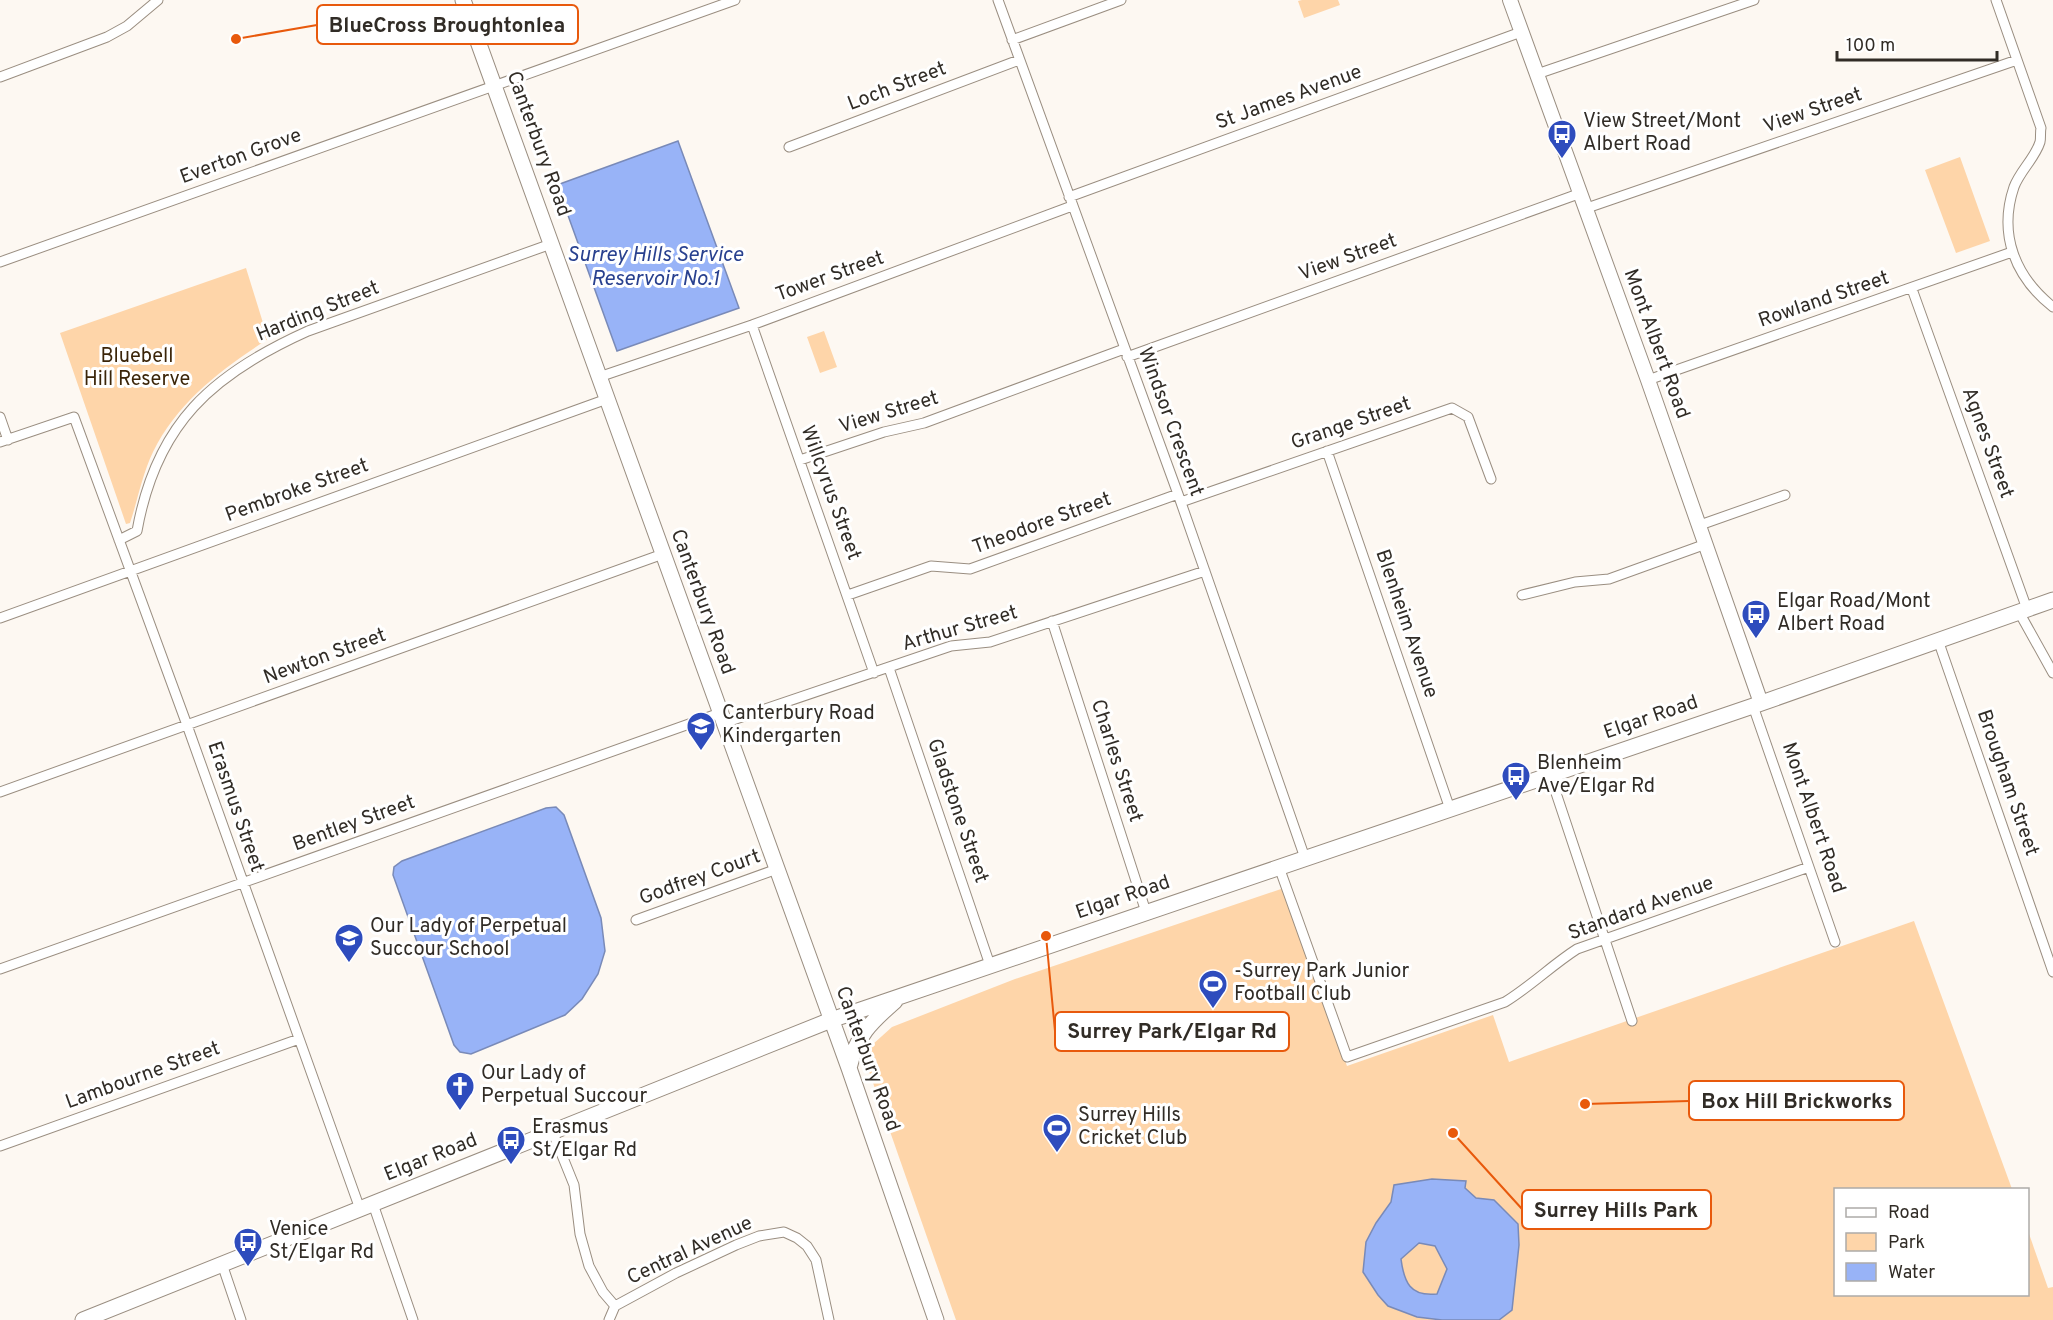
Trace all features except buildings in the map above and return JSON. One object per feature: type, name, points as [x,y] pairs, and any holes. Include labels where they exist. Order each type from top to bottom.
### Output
[{"type":"main road","name":"Canterbury Road","points":[[463,0],[849,1068],[936,1320]]},
{"type":"main road","name":"Mont Albert Road","points":[[1510,0],[1700,525],[1757,705]]},
{"type":"main road","name":"Elgar Road","points":[[83,1320],[831,1020],[1757,705],[2053,600]]},
{"type":"main road","points":[[849,1068],[854,1046],[868,1027],[902,995]]},
{"type":"street","points":[[0,77],[107,38],[127,26],[158,0]]},
{"type":"street","name":"Everton Grove","points":[[0,262],[735,0]]},
{"type":"street","name":"Windsor Crescent","points":[[998,0],[1180,498],[1305,858]]},
{"type":"street","points":[[1012,40],[1121,0]]},
{"type":"street","points":[[1537,74],[1754,0]]},
{"type":"street","points":[[1996,0],[2041,128],[2040,142],[2015,186],[2008,217],[2012,252],[2026,282],[2053,307]]},
{"type":"street","name":"St James Avenue","points":[[1071,202],[1521,32]]},
{"type":"street","name":"Loch Street","points":[[789,147],[1019,60]]},
{"type":"street","name":"View Street","points":[[1587,208],[2017,60]]},
{"type":"street","name":"View Street","points":[[800,460],[884,432],[924,423],[1581,194]]},
{"type":"street","name":"Tower Street","points":[[599,377],[752,325],[1071,202]]},
{"type":"street","name":"Harding Street","points":[[119,540],[137,531],[143,500],[157,460],[176,427],[206,394],[238,368],[271,348],[308,332],[551,244]]},
{"type":"street","name":"Rowland Street","points":[[1648,380],[2012,252]]},
{"type":"street","name":"Agnes Street","points":[[1912,289],[2023,610],[2053,672]]},
{"type":"street","name":"Willcyrus Street","points":[[752,325],[874,674]]},
{"type":"street","name":"Pembroke Street","points":[[0,618],[607,399]]},
{"type":"street","name":"Grange Street","points":[[1180,498],[1452,408],[1468,417],[1491,479]]},
{"type":"street","points":[[0,417],[4,441]]},
{"type":"street","name":"Erasmus Street","points":[[4,441],[74,417],[299,1039],[413,1320]]},
{"type":"street","name":"Blenheim Avenue","points":[[1327,451],[1450,809]]},
{"type":"street","points":[[1700,525],[1785,495]]},
{"type":"street","name":"Theodore Street","points":[[848,595],[931,566],[970,569],[1180,498]]},
{"type":"street","points":[[1522,595],[1575,582],[1609,579],[1706,544]]},
{"type":"street","name":"Newton Street","points":[[0,792],[663,554]]},
{"type":"street","name":"Arthur Street","points":[[722,718],[874,674],[951,646],[990,642],[1205,571]]},
{"type":"street","name":"Charles Street","points":[[1052,621],[1146,912]]},
{"type":"street","name":"Brougham Street","points":[[1938,640],[2053,972]]},
{"type":"street","name":"Gladstone Street","points":[[889,668],[990,965]]},
{"type":"street","name":"Mont Albert Road","points":[[1757,705],[1835,942]]},
{"type":"street","name":"Bentley Street","points":[[0,969],[722,718]]},
{"type":"street","points":[[1550,775],[1632,1021]]},
{"type":"street","name":"Standard Avenue","points":[[1279,867],[1347,1057],[1505,1002],[1577,949],[1809,867]]},
{"type":"street","name":"Godfrey Court","points":[[636,920],[777,869]]},
{"type":"street","name":"Lambourne Street","points":[[0,1146],[299,1039]]},
{"type":"street","name":"Central Avenue","points":[[553,1133],[574,1185],[580,1234],[589,1266],[603,1293],[615,1306]]},
{"type":"street","name":"Central Avenue","points":[[609,1320],[615,1306],[676,1273],[759,1236],[783,1232],[797,1238],[807,1246],[816,1260],[829,1320]]},
{"type":"street","points":[[222,1264],[241,1320]]},
{"type":"green space","points":[[1338,0],[1340,5],[1304,18],[1298,1]]},
{"type":"green space","points":[[1960,157],[1990,241],[1956,253],[1925,170]]},
{"type":"green space","name":"Bluebell Hill Reserve","points":[[246,268],[268,339],[218,374],[175,417],[153,452],[130,523],[126,524],[60,333]]},
{"type":"green space","points":[[824,331],[837,367],[820,373],[807,337]]},
{"type":"green space","points":[[1284,888],[1347,1066],[1493,1015],[1509,1062],[1914,921],[2012,1188],[1834,1188],[1834,1296],[2029,1296],[2029,1234],[2048,1288],[2053,1287],[2053,1320],[956,1320],[865,1060],[872,1045],[892,1027],[1015,979]]},
{"type":"water","name":"Surrey Hills Service Reservoir No.1","points":[[678,141],[739,308],[617,351],[557,185]]},
{"type":"water","points":[[556,807],[564,815],[601,918],[605,951],[598,974],[582,999],[565,1015],[471,1054],[460,1052],[454,1045],[393,875],[394,867],[402,861],[546,808]]},
{"type":"water","points":[[1432,1179],[1466,1181],[1465,1188],[1476,1198],[1494,1200],[1518,1224],[1519,1245],[1512,1310],[1499,1320],[1442,1320],[1417,1317],[1388,1306],[1363,1272],[1366,1242],[1391,1202],[1394,1185]],"holes":[[[1419,1243],[1435,1246],[1447,1269],[1437,1294],[1420,1293],[1407,1281],[1401,1259]]]},
{"type":"place","name":"BlueCross Broughtonlea","points":[[236,39]]},
{"type":"place","name":"View Street/Mont Albert Road","points":[[1562,160]]},
{"type":"place","name":"Elgar Road/Mont Albert Road","points":[[1756,640]]},
{"type":"place","name":"Canterbury Road Kindergarten","points":[[701,752]]},
{"type":"place","name":"Blenheim Ave/Elgar Rd","points":[[1516,802]]},
{"type":"place","name":"Surrey Park/Elgar Rd","points":[[1046,936]]},
{"type":"place","name":"Our Lady of Perpetual Succour School","points":[[349,964]]},
{"type":"place","name":"-Surrey Park Junior Football Club","points":[[1213,1010]]},
{"type":"place","name":"Box Hill Brickworks","points":[[1585,1104]]},
{"type":"place","name":"Our Lady of Perpetual Succour","points":[[460,1112]]},
{"type":"place","name":"Surrey Hills Park","points":[[1453,1133]]},
{"type":"place","name":"Surrey Hills Cricket Club","points":[[1057,1154]]},
{"type":"place","name":"Erasmus St/Elgar Rd","points":[[511,1166]]},
{"type":"place","name":"Venice St/Elgar Rd","points":[[248,1268]]}]
